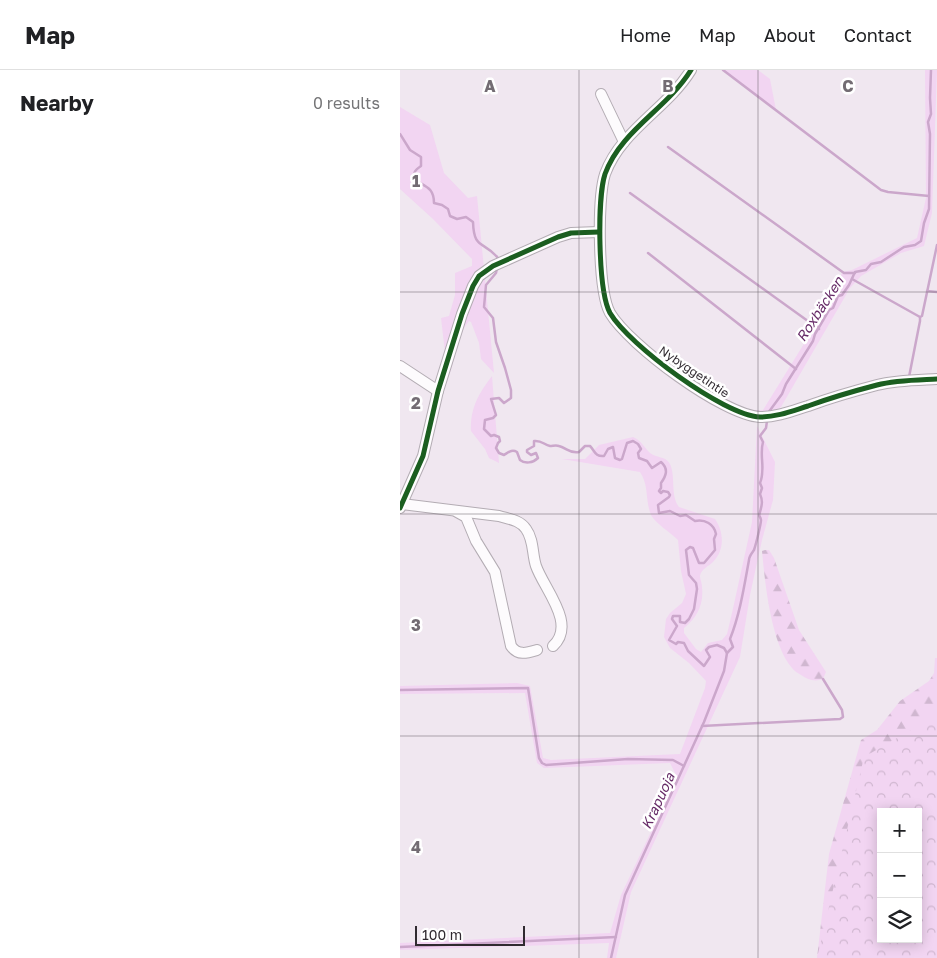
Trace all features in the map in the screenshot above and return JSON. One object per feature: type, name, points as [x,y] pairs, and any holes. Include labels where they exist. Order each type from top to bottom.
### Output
[{"type":"street","name":"Nybyggetintie","points":[[691,70],[676,90],[634,129],[613,159],[605,176],[602,188],[599,232],[605,296],[610,312],[617,323],[661,364],[703,392],[743,413],[759,417],[783,415],[878,385],[937,379]]},
{"type":"street","points":[[601,94],[624,142]]},
{"type":"street","points":[[553,646],[560,637],[562,624],[554,600],[538,569],[532,541],[527,530],[513,520],[456,511],[401,506],[422,456],[438,391],[467,299],[479,276],[493,266],[570,233],[599,232]]},
{"type":"street","points":[[400,366],[438,391]]},
{"type":"street","points":[[456,511],[466,517],[476,541],[495,572],[511,646],[517,652],[523,653],[537,650]]},
{"type":"green space","points":[[723,70],[758,70],[770,79],[776,110]]},
{"type":"green space","points":[[925,70],[937,70],[932,213],[924,246],[901,253],[861,276],[850,288],[781,407],[767,413],[751,410],[763,410],[836,292],[842,272],[852,270],[917,238],[926,198]]},
{"type":"green space","points":[[400,107],[430,125],[444,173],[468,198],[477,196],[494,373],[481,359],[479,343],[469,321],[461,334],[448,378],[441,318],[449,316],[455,295],[455,273],[472,266],[472,259],[400,189]]},
{"type":"green space","points":[[492,376],[499,463],[489,458],[485,449],[471,431],[472,415],[476,401]]},
{"type":"green space","points":[[757,426],[775,462],[773,500],[750,595],[740,657],[631,892],[616,958],[607,958],[609,943],[400,950],[400,943],[610,933],[621,895],[677,777],[670,763],[544,768],[537,763],[525,693],[400,694],[400,686],[517,683],[530,686],[543,758],[551,760],[680,754],[706,681],[689,663],[670,648],[664,637],[666,619],[682,603],[686,594],[681,571],[678,540],[659,525],[651,515],[645,482],[640,472],[562,459],[585,459],[599,445],[633,437],[650,453],[668,461],[670,464],[676,502],[679,507],[715,519],[722,541],[720,552],[701,574],[701,605],[693,620],[684,628],[684,633],[696,649],[701,652],[708,643],[722,640],[727,634],[752,522]]},
{"type":"green space","points":[[769,550],[774,558],[799,630],[826,672],[823,679],[809,679],[796,672],[785,657],[779,644],[770,612],[765,579],[762,551]]},
{"type":"green space","points":[[935,658],[937,658],[937,958],[817,958],[829,854],[861,740],[877,730],[900,701],[929,681],[934,673]]},
{"type":"green space","points":[[937,715],[937,958],[817,958],[864,757]]},
{"type":"waterway","points":[[723,70],[881,190],[929,196]]},
{"type":"waterway","name":"Roxbäcken","points":[[768,413],[782,394],[829,310],[833,308],[838,296],[842,295],[849,285],[855,272],[866,270],[871,264],[881,262],[904,247],[915,245],[921,241],[929,209],[930,134],[928,122],[931,114],[931,70]]},
{"type":"waterway","points":[[400,134],[410,150],[421,157],[421,166],[414,173],[415,180],[429,188],[433,194],[434,203],[448,209],[450,216],[457,219],[466,217],[473,222],[477,241],[493,252],[498,258],[497,260]]},
{"type":"waterway","points":[[668,147],[844,273],[855,273]]},
{"type":"waterway","points":[[630,193],[819,329]]},
{"type":"waterway","points":[[852,279],[920,317],[922,316],[937,245]]},
{"type":"waterway","points":[[648,253],[796,369]]},
{"type":"waterway","points":[[497,268],[496,273],[486,285],[484,307],[493,318],[496,342],[511,390],[511,398],[504,403],[499,398],[491,399],[496,415],[485,420],[484,429],[491,436],[499,437],[500,441],[496,448],[499,453],[504,455],[510,451],[515,451],[520,460],[524,462],[531,462],[538,458],[536,453],[531,455],[527,452],[527,450],[534,446],[534,441],[550,446],[559,446],[573,452],[579,452],[585,446],[590,446],[597,455],[601,456],[604,456],[608,449],[613,447],[615,458],[620,460],[627,443],[633,441],[641,449],[638,453],[639,458],[647,461],[652,468],[661,462],[666,472],[659,491],[661,493],[663,491],[668,492],[670,495],[658,505],[659,513],[670,511],[680,516],[686,515],[695,521],[706,522],[713,527],[716,534],[714,539],[715,550],[704,563],[699,563],[693,548],[690,547],[686,550],[689,575],[696,583],[697,589],[694,609],[685,623],[680,622],[680,616],[673,616],[672,619],[677,626],[669,640],[676,644],[678,642],[684,643],[688,651],[704,666],[710,657],[706,650],[709,647],[717,645],[724,648],[727,653]]},
{"type":"waterway","points":[[927,291],[937,292]]},
{"type":"waterway","points":[[909,377],[920,317]]},
{"type":"waterway","name":"Krapuoja","points":[[611,958],[625,895],[704,722],[724,671],[727,653],[733,647],[730,639],[739,610],[749,559],[754,550],[761,522],[759,515],[762,505],[760,494],[762,488],[760,483],[762,478],[763,442],[760,436],[766,428],[767,421]]},
{"type":"waterway","points":[[702,726],[840,719],[843,717],[842,710],[823,679]]},
{"type":"waterway","points":[[400,690],[528,688],[539,758],[542,763],[546,765],[628,759],[673,760],[684,766]]},
{"type":"waterway","points":[[400,947],[616,937]]},
{"type":"cycle path","points":[[691,70],[670,97],[622,145],[612,158],[605,174],[602,186],[600,223],[601,266],[606,302],[610,313],[620,327],[656,359],[701,392],[744,413],[760,417],[784,413],[884,383],[937,379]]},
{"type":"cycle path","points":[[400,508],[423,456],[438,391],[462,314],[479,276],[493,266],[558,237],[571,233],[599,232]]}]
